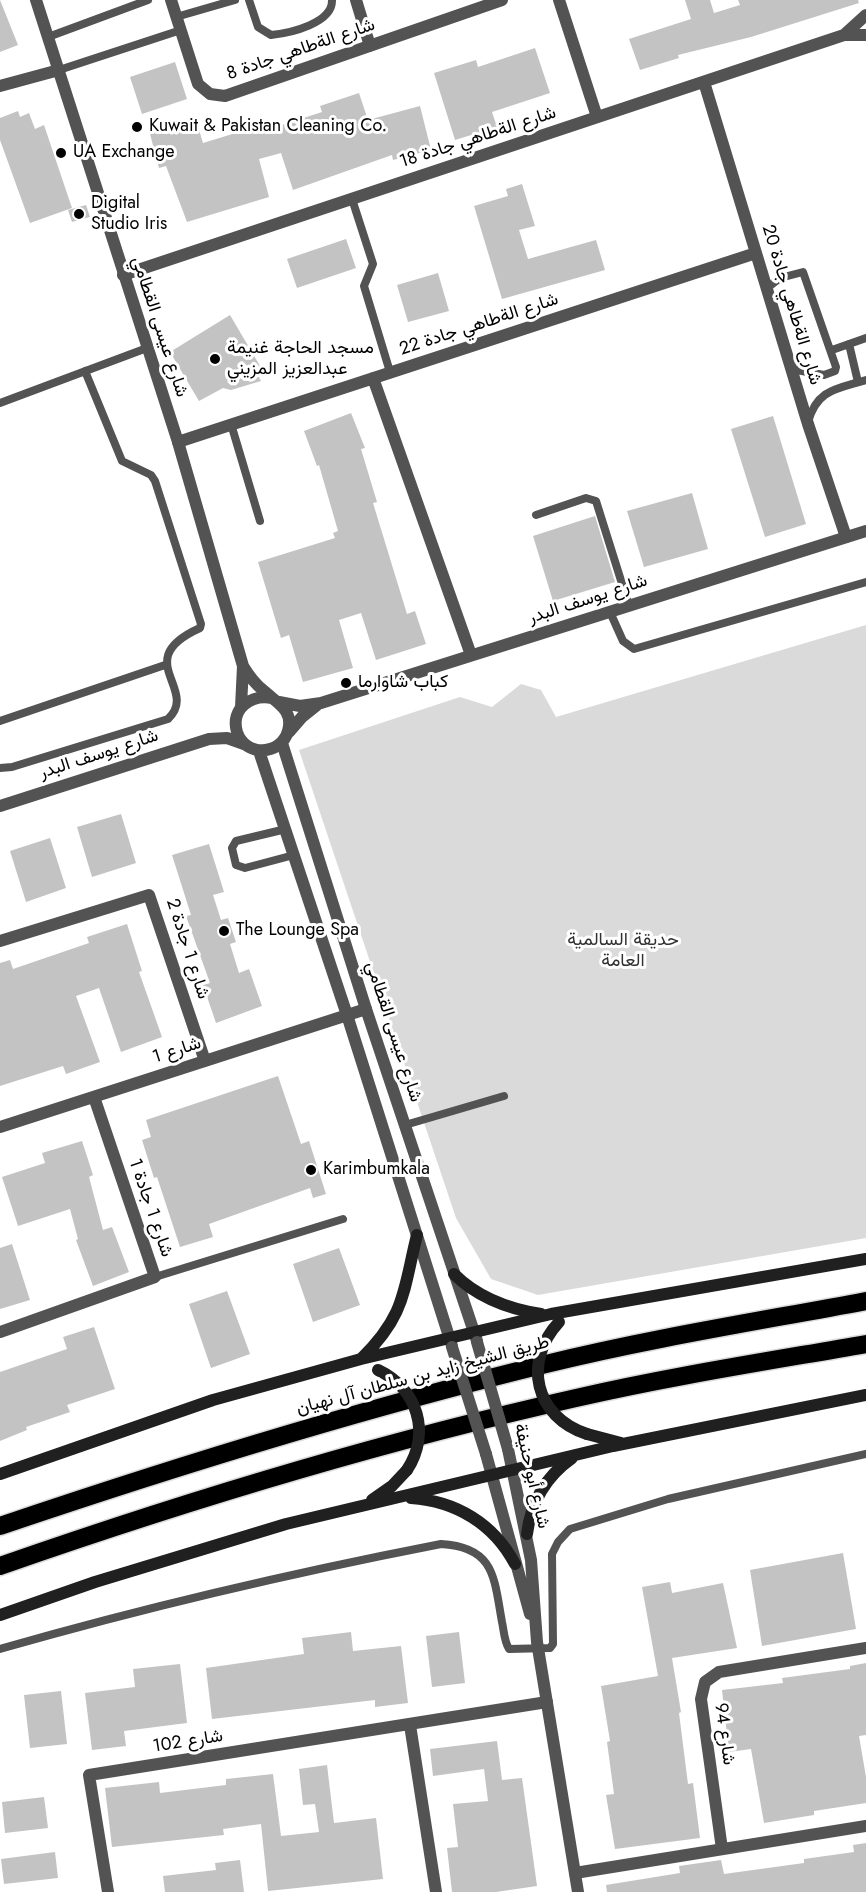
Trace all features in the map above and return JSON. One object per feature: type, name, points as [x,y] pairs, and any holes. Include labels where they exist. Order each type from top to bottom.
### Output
[{"type":"highway","name":"طريق الشيخ زايد بن سلطان آل نهيان","points":[[0,1526],[152,1474],[387,1405],[549,1363],[866,1301]]},
{"type":"highway","points":[[0,1566],[157,1511],[396,1442],[576,1398],[866,1344]]},
{"type":"main road","points":[[361,1359],[380,1339],[401,1304],[410,1277],[417,1235]]},
{"type":"main road","points":[[0,1473],[213,1400],[361,1359],[475,1337],[555,1318],[576,1310],[866,1259]]},
{"type":"main road","points":[[454,1274],[474,1290],[499,1303],[555,1318]]},
{"type":"main road","points":[[555,1318],[541,1349],[538,1381],[545,1401],[558,1419],[587,1434],[626,1443]]},
{"type":"main road","points":[[347,1364],[378,1370],[403,1387],[417,1413],[419,1443],[407,1470],[392,1486],[366,1504]]},
{"type":"main road","points":[[0,1615],[95,1582],[252,1534],[366,1504],[626,1443],[866,1395]]},
{"type":"main road","points":[[526,1534],[531,1510],[542,1488],[564,1464],[582,1453]]},
{"type":"main road","points":[[395,1499],[423,1499],[459,1509],[496,1537],[515,1564]]},
{"type":"street","name":"شارع عيسى القطامي","points":[[36,0],[178,442],[243,666],[256,684],[276,700]]},
{"type":"street","name":"شارع الةطاهي جادة 8","points":[[171,0],[198,84],[203,90],[217,96],[232,94],[502,0]]},
{"type":"street","points":[[356,0],[370,46]]},
{"type":"street","points":[[559,0],[597,117]]},
{"type":"street","name":"شارع الةطاهي جادة 18","points":[[844,35],[866,15]]},
{"type":"street","name":"شارع الةطاهي جادة 18","points":[[123,275],[844,35],[866,35]]},
{"type":"street","points":[[0,86],[59,70]]},
{"type":"street","name":"شارع الةطاهي جادة 20","points":[[704,82],[791,369],[846,537]]},
{"type":"street","name":"شارع الةطاهي جادة 22","points":[[178,442],[756,253]]},
{"type":"street","points":[[373,378],[471,655]]},
{"type":"street","name":"شارع يوسف البدر","points":[[276,700],[300,706],[321,703],[866,531]]},
{"type":"street","name":"شارع عيسى القطامي","points":[[239,711],[243,666]]},
{"type":"street","points":[[255,698],[276,700],[289,717],[285,739],[267,750],[259,750],[244,744],[236,730],[239,711],[255,698]]},
{"type":"street","name":"شارع يوسف البدر","points":[[285,739],[302,717],[321,703]]},
{"type":"street","name":"شارع يوسف البدر","points":[[0,806],[209,739],[225,729],[239,711]]},
{"type":"street","name":"شارع يوسف البدر","points":[[209,739],[227,738],[244,744]]},
{"type":"street","name":"شارع عيسى القطامي","points":[[285,739],[366,1009],[475,1337]]},
{"type":"street","points":[[259,750],[347,1015],[451,1342]]},
{"type":"street","name":"شارع 1 جادة 2","points":[[0,941],[149,895],[152,897],[205,1061]]},
{"type":"street","name":"شارع 1","points":[[0,1127],[366,1009]]},
{"type":"street","name":"شارع 1 جادة 1","points":[[0,1332],[155,1277],[94,1096]]},
{"type":"street","name":"شارع أبو حنيفة","points":[[475,1337],[514,1469],[531,1560],[538,1650],[578,1892]]},
{"type":"street","name":"شارع أبو حنيفة","points":[[451,1342],[492,1474],[515,1564],[536,1632]]},
{"type":"street","name":"شارع 94","points":[[722,1849],[701,1699],[705,1682],[719,1672],[866,1648]]},
{"type":"street","name":"شارع 102","points":[[108,1892],[89,1775],[547,1702]]},
{"type":"street","points":[[410,1725],[436,1892]]},
{"type":"street","points":[[575,1873],[866,1826]]},
{"type":"lane","points":[[48,37],[148,0]]},
{"type":"lane","points":[[176,17],[235,0]]},
{"type":"lane","points":[[249,0],[258,27],[272,35],[322,20],[330,12],[332,0]]},
{"type":"lane","points":[[59,70],[181,30]]},
{"type":"lane","points":[[352,199],[373,264],[364,286],[390,372]]},
{"type":"lane","points":[[767,288],[780,278],[803,272],[836,367],[829,374],[818,375],[791,369]]},
{"type":"lane","points":[[832,350],[866,338]]},
{"type":"lane","points":[[808,423],[813,406],[826,393],[862,381],[849,344]]},
{"type":"lane","points":[[0,404],[147,348]]},
{"type":"lane","points":[[0,768],[12,767],[168,719],[177,706],[178,698],[165,665],[170,650],[179,638],[200,628],[201,624],[155,480],[150,475],[122,461],[85,371]]},
{"type":"lane","points":[[231,424],[260,521]]},
{"type":"lane","points":[[536,515],[586,498],[596,501],[629,606]]},
{"type":"lane","points":[[610,612],[623,641],[634,649],[866,582]]},
{"type":"lane","points":[[0,720],[165,665]]},
{"type":"lane","points":[[286,829],[236,841],[232,848],[236,865],[245,868],[294,855]]},
{"type":"lane","points":[[405,1125],[504,1096]]},
{"type":"lane","points":[[155,1277],[343,1219]]},
{"type":"lane","points":[[0,1649],[119,1615],[229,1588],[306,1570],[441,1544],[459,1545],[479,1554],[492,1570],[509,1649],[550,1648],[553,1644],[552,1554],[558,1542],[570,1529],[668,1499],[866,1454]]},
{"type":"green space","name":"حديقة السالمية العامة","points":[[866,625],[866,1238],[538,1295],[491,1279],[456,1218],[299,750],[460,697],[492,707],[521,684],[541,690],[556,717]]},
{"type":"building","points":[[0,0],[18,45],[0,52]]},
{"type":"building","points":[[685,0],[710,0],[714,13],[740,5],[738,0],[858,0],[859,3],[751,37],[678,55],[679,58],[640,70],[629,39],[691,19]]},
{"type":"building","points":[[535,48],[550,93],[492,112],[497,127],[455,140],[434,73],[476,60],[478,67]]},
{"type":"building","points":[[175,62],[187,99],[142,114],[130,77]]},
{"type":"building","points":[[359,93],[368,120],[420,106],[431,150],[393,160],[392,155],[293,190],[281,153],[259,159],[269,197],[187,222],[166,166],[159,168],[150,134],[197,123],[203,143],[252,128],[254,134],[322,112],[320,106]]},
{"type":"building","points":[[18,111],[20,117],[29,113],[35,129],[44,125],[72,208],[30,223],[0,140],[0,118]]},
{"type":"building","points":[[522,184],[535,226],[519,230],[528,259],[596,240],[605,270],[502,299],[474,206],[508,196],[506,189]]},
{"type":"building","name":"Digital Studio Iris","points":[[86,205],[90,217],[72,222],[68,210]]},
{"type":"building","points":[[346,239],[356,268],[297,288],[287,259]]},
{"type":"building","points":[[438,273],[449,311],[408,322],[397,285]]},
{"type":"building","name":"مسجد الحاجة غنيمة عبدالعزيز المزيني","points":[[230,315],[260,366],[254,368],[261,381],[231,390],[223,388],[199,401],[170,352]]},
{"type":"building","points":[[351,413],[365,448],[361,449],[377,502],[373,503],[407,614],[415,611],[426,644],[376,660],[361,613],[339,620],[353,668],[303,682],[289,635],[281,638],[258,562],[335,538],[333,533],[338,531],[319,465],[317,466],[304,431]]},
{"type":"building","points":[[773,416],[806,524],[765,537],[731,429]]},
{"type":"building","points":[[692,493],[708,549],[644,567],[627,511]]},
{"type":"building","points":[[595,516],[615,582],[553,601],[533,536]]},
{"type":"building","points":[[121,814],[136,863],[92,877],[77,827]]},
{"type":"building","points":[[50,838],[66,888],[26,902],[10,851]]},
{"type":"building","points":[[209,844],[224,892],[213,895],[221,920],[228,918],[236,942],[230,944],[239,973],[249,969],[262,1006],[216,1023],[203,985],[210,983],[186,916],[191,915],[172,855]]},
{"type":"building","points":[[127,924],[142,971],[139,972],[162,1037],[121,1052],[99,988],[76,996],[100,1062],[66,1074],[63,1066],[0,1086],[0,963],[10,960],[13,969],[89,943],[87,937]]},
{"type":"building","points":[[278,1076],[301,1144],[309,1141],[326,1194],[313,1198],[310,1188],[209,1224],[213,1237],[180,1247],[142,1140],[151,1137],[146,1120]]},
{"type":"building","points":[[82,1141],[93,1175],[89,1177],[103,1230],[112,1227],[129,1272],[93,1286],[76,1240],[78,1239],[70,1209],[18,1226],[2,1177],[45,1163],[42,1153]]},
{"type":"building","points":[[12,1244],[30,1300],[0,1309],[0,1248]]},
{"type":"building","points":[[339,1248],[360,1305],[313,1322],[293,1264]]},
{"type":"building","points":[[227,1291],[250,1354],[211,1368],[189,1304]]},
{"type":"building","points":[[94,1327],[115,1389],[67,1405],[70,1412],[26,1427],[27,1430],[0,1441],[0,1372],[67,1349],[63,1337]]},
{"type":"building","points":[[843,1553],[856,1629],[762,1646],[750,1570]]},
{"type":"building","points":[[670,1582],[672,1593],[723,1583],[737,1648],[672,1658],[681,1712],[679,1713],[688,1784],[693,1783],[700,1838],[615,1849],[606,1795],[614,1794],[607,1742],[610,1741],[601,1686],[658,1676],[642,1587]]},
{"type":"building","points":[[351,1632],[353,1651],[401,1646],[408,1703],[375,1707],[375,1700],[212,1719],[206,1668],[304,1654],[302,1638]]},
{"type":"building","points":[[459,1632],[465,1683],[432,1687],[426,1636]]},
{"type":"building","points":[[866,1663],[866,1735],[859,1736],[866,1777],[866,1803],[814,1811],[814,1815],[764,1823],[751,1749],[729,1752],[722,1690],[783,1683],[782,1678],[850,1669],[850,1666]]},
{"type":"building","points":[[180,1664],[187,1723],[124,1731],[126,1746],[92,1750],[85,1693],[135,1687],[133,1669]]},
{"type":"building","points":[[61,1691],[67,1744],[30,1748],[24,1695]]},
{"type":"building","points":[[497,1741],[502,1780],[522,1778],[537,1886],[496,1892],[452,1892],[447,1848],[458,1847],[453,1804],[488,1801],[484,1769],[433,1776],[430,1749]]},
{"type":"building","points":[[327,1765],[334,1823],[376,1818],[383,1879],[268,1891],[261,1824],[223,1829],[224,1835],[112,1847],[105,1788],[159,1782],[160,1793],[226,1785],[226,1779],[273,1774],[281,1836],[319,1832],[315,1804],[303,1805],[299,1769]]},
{"type":"building","points":[[44,1797],[48,1828],[5,1833],[2,1802]]},
{"type":"building","points":[[866,1843],[866,1892],[607,1892],[606,1885],[680,1873],[679,1866],[721,1860],[724,1874],[804,1863],[804,1859],[854,1852],[853,1845]]},
{"type":"building","points":[[55,1852],[58,1878],[4,1884],[1,1859]]},
{"type":"building","points":[[240,1860],[244,1892],[165,1892],[163,1876],[216,1870],[215,1863]]},
{"type":"place","name":"Kuwait & Pakistan Cleaning Co.","points":[[137,127]]},
{"type":"place","name":"UA Exchange","points":[[61,153]]},
{"type":"place","name":"Digital Studio Iris","points":[[79,214]]},
{"type":"place","name":"مسجد الحاجة غنيمة عبدالعزيز المزيني","points":[[215,359]]},
{"type":"place","name":"كباب شاوارما","points":[[346,683]]},
{"type":"place","name":"The Lounge Spa","points":[[224,931]]},
{"type":"place","name":"Karimbumkala","points":[[311,1170]]}]
